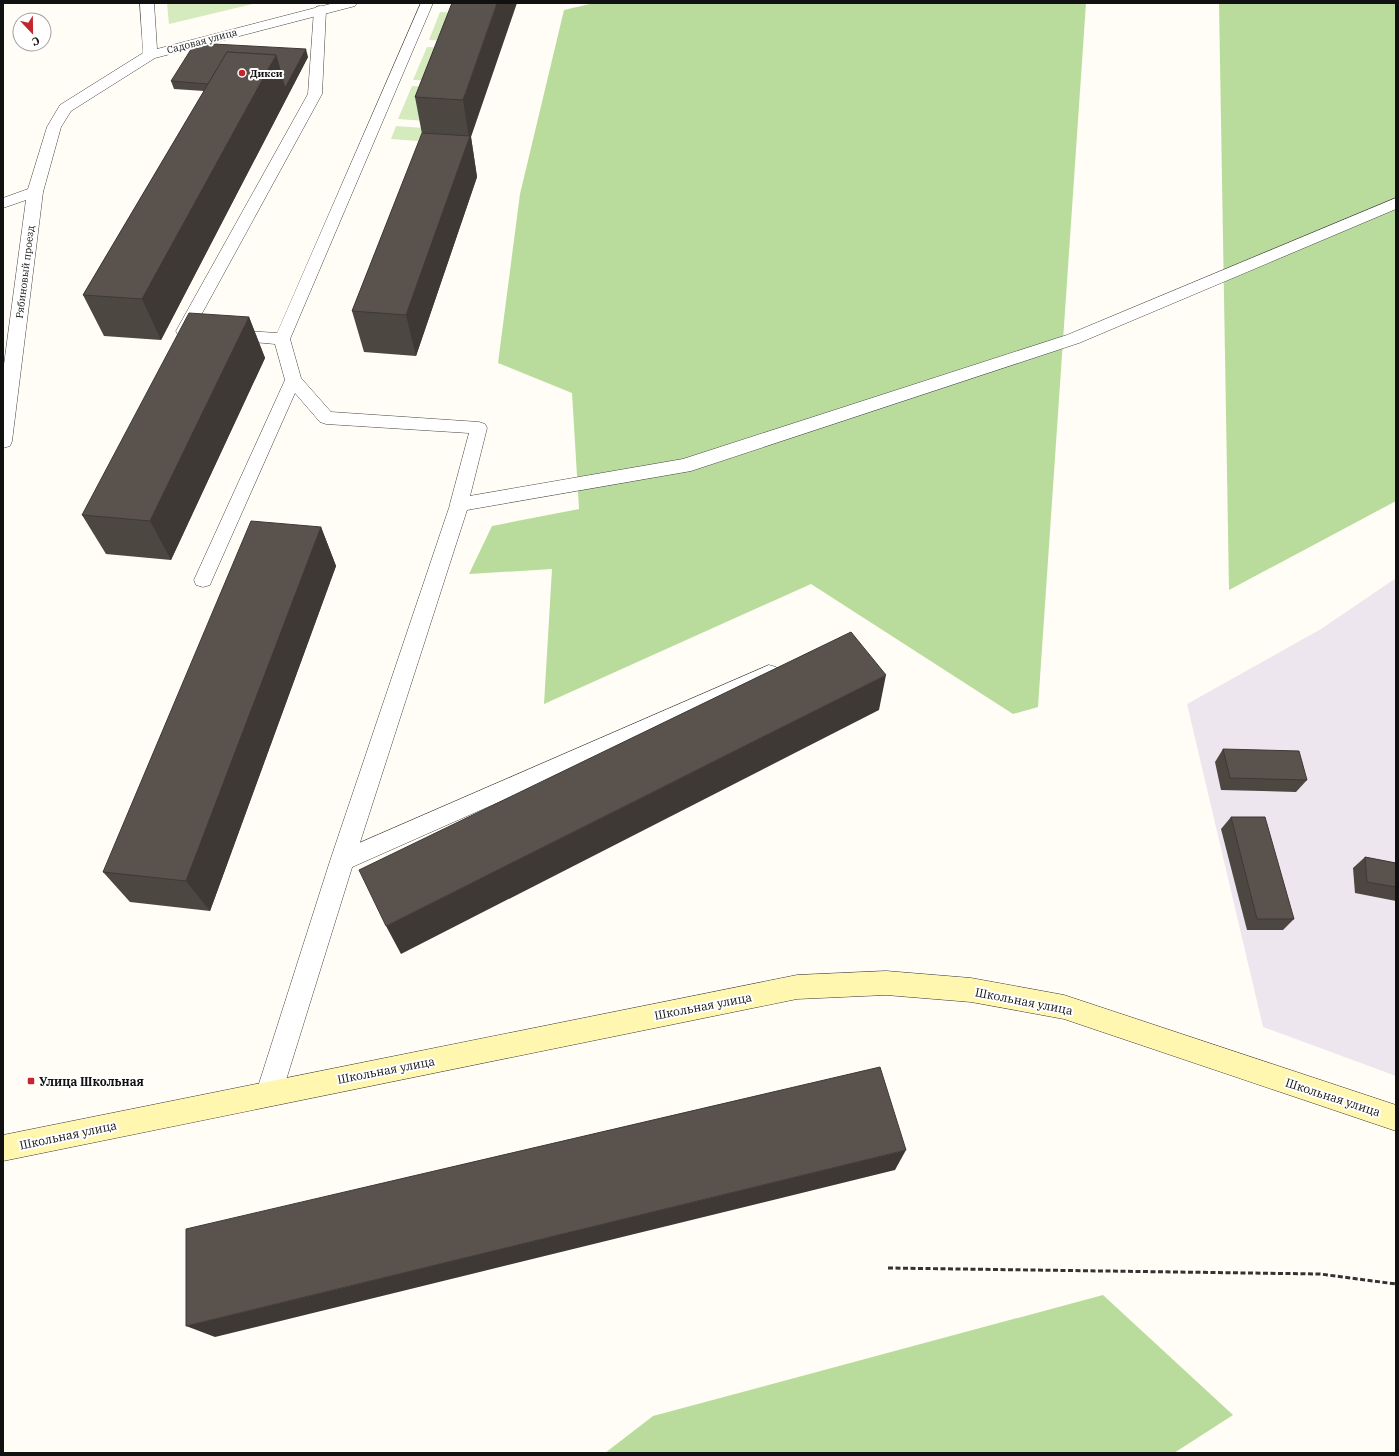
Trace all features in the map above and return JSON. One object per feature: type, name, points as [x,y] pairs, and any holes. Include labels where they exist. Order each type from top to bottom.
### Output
[{"type":"street","points":[[147,3],[150,55]]},
{"type":"street","name":"Садовая улица","points":[[65,108],[150,55],[350,3]]},
{"type":"street","name":"Рябиновый проезд","points":[[3,441],[5,413],[35,192],[54,127],[65,108]]},
{"type":"street","points":[[3,203],[35,192]]},
{"type":"street","points":[[269,1093],[342,861],[459,504],[684,466],[1073,340],[1396,203]]},
{"type":"street","name":"Школьная улица","points":[[3,1148],[797,987],[886,983],[970,990],[1064,1007],[1396,1118]]},
{"type":"lane","points":[[427,3],[282,339],[293,380],[326,418],[478,428],[459,504]]},
{"type":"lane","points":[[282,339],[184,331],[315,94],[320,10]]},
{"type":"lane","points":[[203,580],[293,380]]},
{"type":"lane","points":[[342,861],[784,666]]},
{"type":"path","points":[[888,1268],[1320,1274],[1396,1284]]},
{"type":"shaded area","points":[[1396,578],[1396,1076],[1263,1027],[1187,704],[1321,629]]},
{"type":"green space","points":[[167,3],[257,3],[169,24]]},
{"type":"green space","points":[[594,3],[1086,3],[1038,707],[1013,714],[811,584],[544,704],[552,569],[469,574],[492,526],[579,509],[572,393],[498,363],[520,194],[564,10]]},
{"type":"green space","points":[[1219,3],[1396,3],[1396,501],[1229,590]]},
{"type":"green space","points":[[440,12],[467,13],[457,41],[429,40]]},
{"type":"green space","points":[[427,47],[454,48],[441,81],[413,80]]},
{"type":"green space","points":[[412,86],[439,87],[426,121],[398,119]]},
{"type":"green space","points":[[396,126],[424,128],[418,141],[391,139]]},
{"type":"green space","points":[[1103,1295],[1233,1415],[1174,1453],[605,1453],[653,1416]]},
{"type":"building","points":[[452,3],[497,3],[463,100],[415,97]]},
{"type":"building","points":[[195,43],[306,49],[285,88],[276,55],[227,52],[208,84],[171,81]]},
{"type":"building","points":[[227,52],[276,55],[142,299],[83,295]]},
{"type":"building","points":[[422,133],[470,136],[406,315],[352,311]]},
{"type":"building","points":[[189,313],[249,317],[150,521],[82,515]]},
{"type":"building","points":[[251,521],[321,527],[186,881],[103,872]]},
{"type":"building","points":[[851,632],[886,675],[386,926],[359,870]]},
{"type":"building","points":[[1223,749],[1299,751],[1307,780],[1230,778]]},
{"type":"building","points":[[1231,817],[1265,817],[1294,919],[1257,919]]},
{"type":"building","points":[[1365,857],[1396,863],[1396,887],[1367,882]]},
{"type":"building","points":[[880,1067],[906,1150],[186,1326],[186,1229]]},
{"type":"place","name":"Дикси","points":[[242,73]]},
{"type":"place","name":"Улица Школьная","points":[[31,1081]]}]
